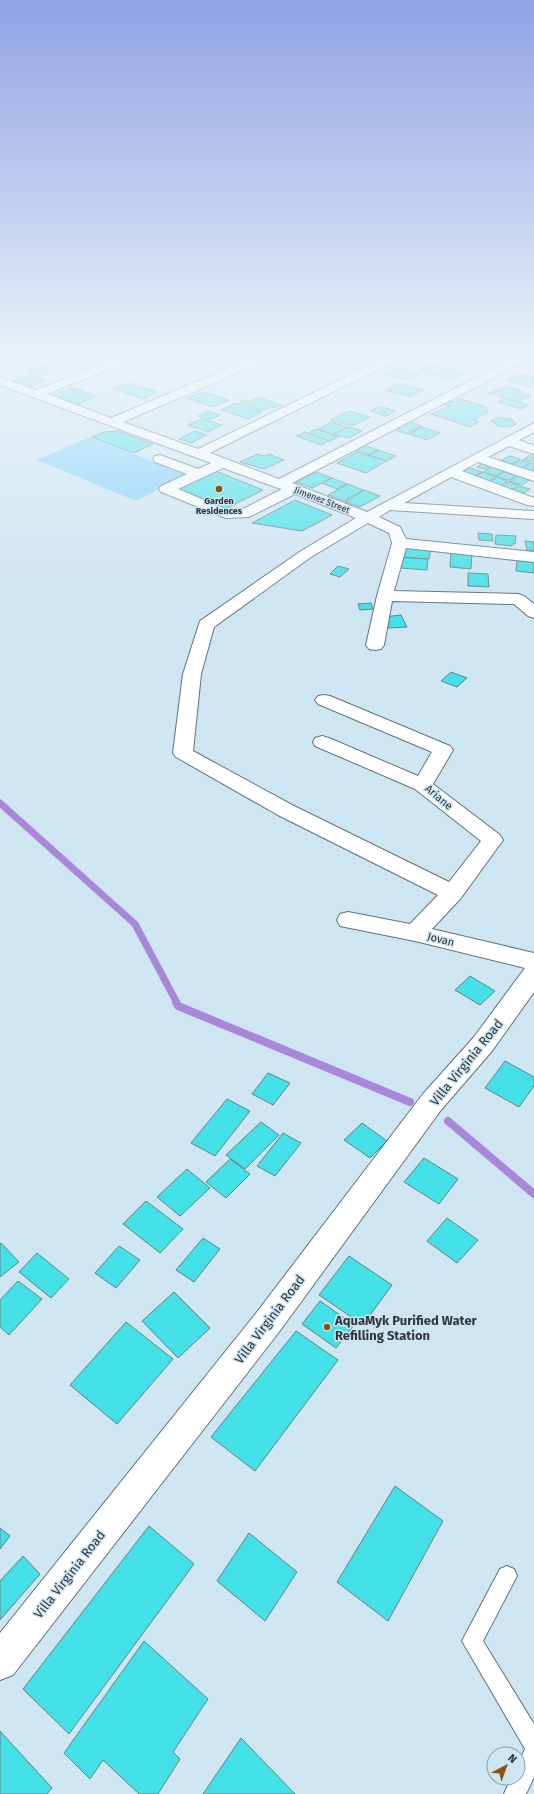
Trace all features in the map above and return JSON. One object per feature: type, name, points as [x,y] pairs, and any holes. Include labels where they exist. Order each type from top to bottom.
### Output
[{"type":"street","name":"Jimenez Street","points":[[157,439],[369,518],[395,530],[400,543]]},
{"type":"street","points":[[198,454],[229,439]]},
{"type":"street","points":[[280,484],[367,439]]},
{"type":"street","points":[[454,893],[285,810],[183,753],[192,674],[206,625],[306,554],[387,506],[513,439]]},
{"type":"street","points":[[508,441],[534,450]]},
{"type":"street","points":[[478,458],[534,477]]},
{"type":"street","points":[[160,459],[199,474]]},
{"type":"street","points":[[222,463],[166,489],[226,514],[244,514],[294,489]]},
{"type":"street","points":[[452,472],[533,506]]},
{"type":"street","points":[[387,506],[512,514],[533,506]]},
{"type":"street","points":[[375,645],[400,543],[534,558]]},
{"type":"street","points":[[386,596],[518,599],[534,613]]},
{"type":"street","name":"Ariane","points":[[324,700],[443,750],[422,785],[493,840],[454,893],[415,933]]},
{"type":"street","points":[[322,742],[422,785]]},
{"type":"street","name":"Jovan","points":[[348,920],[415,933],[534,962]]},
{"type":"street","name":"Villa Virginia Road","points":[[0,1662],[268,1322],[432,1102],[483,1044],[534,974]]},
{"type":"lane","points":[[507,1576],[472,1640],[534,1744]]},
{"type":"lane","points":[[515,1794],[534,1754]]},
{"type":"shaded area","points":[[86,439],[94,439],[188,475],[136,501],[37,460]]},
{"type":"building","points":[[97,439],[139,439],[153,444],[134,453]]},
{"type":"building","points":[[180,439],[200,439],[191,443]]},
{"type":"building","points":[[304,439],[323,439],[329,441],[321,445]]},
{"type":"building","points":[[324,439],[335,439],[330,441]]},
{"type":"building","points":[[363,445],[378,450],[369,455],[354,449]]},
{"type":"building","points":[[378,450],[396,456],[387,461],[369,455]]},
{"type":"building","points":[[357,452],[386,461],[366,473],[337,463]]},
{"type":"building","points":[[258,454],[264,456],[269,454],[284,460],[264,469],[240,462]]},
{"type":"building","points":[[532,454],[534,455],[533,462],[524,459]]},
{"type":"building","points":[[510,456],[520,459],[512,464],[502,460]]},
{"type":"building","points":[[521,460],[530,463],[518,470],[509,467]]},
{"type":"building","points":[[531,463],[534,464],[534,472],[531,474],[520,470]]},
{"type":"building","points":[[482,464],[490,467],[485,469],[477,467]]},
{"type":"building","points":[[492,467],[504,471],[495,476],[483,472]]},
{"type":"building","points":[[470,468],[482,472],[472,477],[460,473]]},
{"type":"building","name":"Garden Residences","points":[[213,470],[263,490],[225,509],[174,488]]},
{"type":"building","points":[[316,472],[332,478],[312,488],[296,482]]},
{"type":"building","points":[[483,472],[496,477],[487,482],[474,477]]},
{"type":"building","points":[[504,472],[516,476],[508,480],[496,476]]},
{"type":"building","points":[[517,476],[530,480],[522,485],[509,481]]},
{"type":"building","points":[[497,477],[508,481],[500,486],[489,482]]},
{"type":"building","points":[[332,478],[347,484],[337,489],[322,483]]},
{"type":"building","points":[[509,482],[519,485],[509,491],[501,487]]},
{"type":"building","points":[[348,484],[363,490],[344,501],[328,495]]},
{"type":"building","points":[[520,486],[530,489],[523,493],[511,491]]},
{"type":"building","points":[[364,490],[380,496],[360,507],[345,502]]},
{"type":"building","points":[[295,500],[332,515],[302,531],[252,523]]},
{"type":"building","points":[[478,533],[492,534],[493,541],[479,540]]},
{"type":"building","points":[[496,535],[516,536],[515,544],[512,544],[512,546],[495,544]]},
{"type":"building","points":[[525,541],[534,542],[534,550],[527,550]]},
{"type":"building","points":[[401,546],[431,548],[429,559],[399,557]]},
{"type":"building","points":[[451,551],[472,553],[471,569],[450,567]]},
{"type":"building","points":[[402,557],[428,559],[427,570],[400,568]]},
{"type":"building","points":[[517,561],[534,562],[534,573],[516,571]]},
{"type":"building","points":[[338,566],[349,569],[340,577],[330,574]]},
{"type":"building","points":[[468,573],[488,574],[489,587],[468,586]]},
{"type":"building","points":[[371,603],[373,609],[360,610],[358,604]]},
{"type":"building","points":[[401,615],[407,627],[389,628],[384,617]]},
{"type":"building","points":[[451,672],[467,678],[457,687],[441,681]]},
{"type":"building","points":[[470,976],[495,991],[480,1005],[455,990]]},
{"type":"building","points":[[505,1061],[534,1077],[534,1086],[519,1107],[485,1088]]},
{"type":"building","points":[[268,1073],[290,1083],[273,1105],[252,1094]]},
{"type":"building","points":[[227,1099],[250,1111],[215,1156],[191,1143]]},
{"type":"building","points":[[261,1122],[279,1135],[245,1169],[226,1155]]},
{"type":"building","points":[[362,1123],[387,1141],[370,1158],[344,1140]]},
{"type":"building","points":[[283,1133],[301,1143],[275,1176],[257,1166]]},
{"type":"building","points":[[424,1158],[458,1179],[439,1204],[404,1182]]},
{"type":"building","points":[[230,1159],[250,1174],[226,1198],[206,1182]]},
{"type":"building","points":[[187,1169],[210,1188],[180,1216],[157,1197]]},
{"type":"building","points":[[146,1201],[183,1229],[160,1253],[123,1224]]},
{"type":"building","points":[[447,1218],[478,1240],[457,1263],[427,1241]]},
{"type":"building","points":[[203,1238],[220,1249],[194,1282],[176,1270]]},
{"type":"building","points":[[1,1243],[19,1262],[0,1277],[0,1244]]},
{"type":"building","points":[[119,1246],[140,1260],[116,1288],[95,1273]]},
{"type":"building","points":[[37,1253],[69,1279],[51,1298],[19,1272]]},
{"type":"building","points":[[349,1256],[392,1285],[363,1325],[319,1295]]},
{"type":"building","points":[[18,1281],[42,1299],[9,1335],[0,1327],[0,1300]]},
{"type":"building","points":[[174,1292],[210,1328],[178,1358],[142,1321]]},
{"type":"building","points":[[320,1301],[354,1325],[336,1348],[302,1324]]},
{"type":"building","points":[[126,1322],[173,1359],[117,1424],[70,1385]]},
{"type":"building","points":[[296,1331],[338,1360],[255,1471],[211,1437]]},
{"type":"building","points":[[395,1486],[443,1521],[388,1621],[337,1582]]},
{"type":"building","points":[[149,1526],[194,1564],[69,1734],[23,1689]]},
{"type":"building","points":[[0,1528],[10,1536],[0,1549]]},
{"type":"building","points":[[249,1533],[297,1572],[265,1621],[217,1581]]},
{"type":"building","points":[[23,1556],[40,1574],[0,1620],[0,1581]]},
{"type":"building","points":[[144,1641],[208,1699],[173,1752],[180,1759],[158,1794],[139,1794],[103,1760],[90,1779],[64,1753]]},
{"type":"building","points":[[0,1731],[52,1788],[47,1794],[0,1794]]},
{"type":"building","points":[[241,1738],[295,1794],[203,1794]]},
{"type":"waterway","points":[[0,803],[135,924],[177,1003]]},
{"type":"waterway","points":[[176,1002],[178,1006],[410,1102]]},
{"type":"waterway","points":[[448,1121],[534,1194]]},
{"type":"place","name":"Garden Residences","points":[[219,489]]},
{"type":"place","name":"AquaMyk Purified Water Refilling Station","points":[[327,1327]]}]
